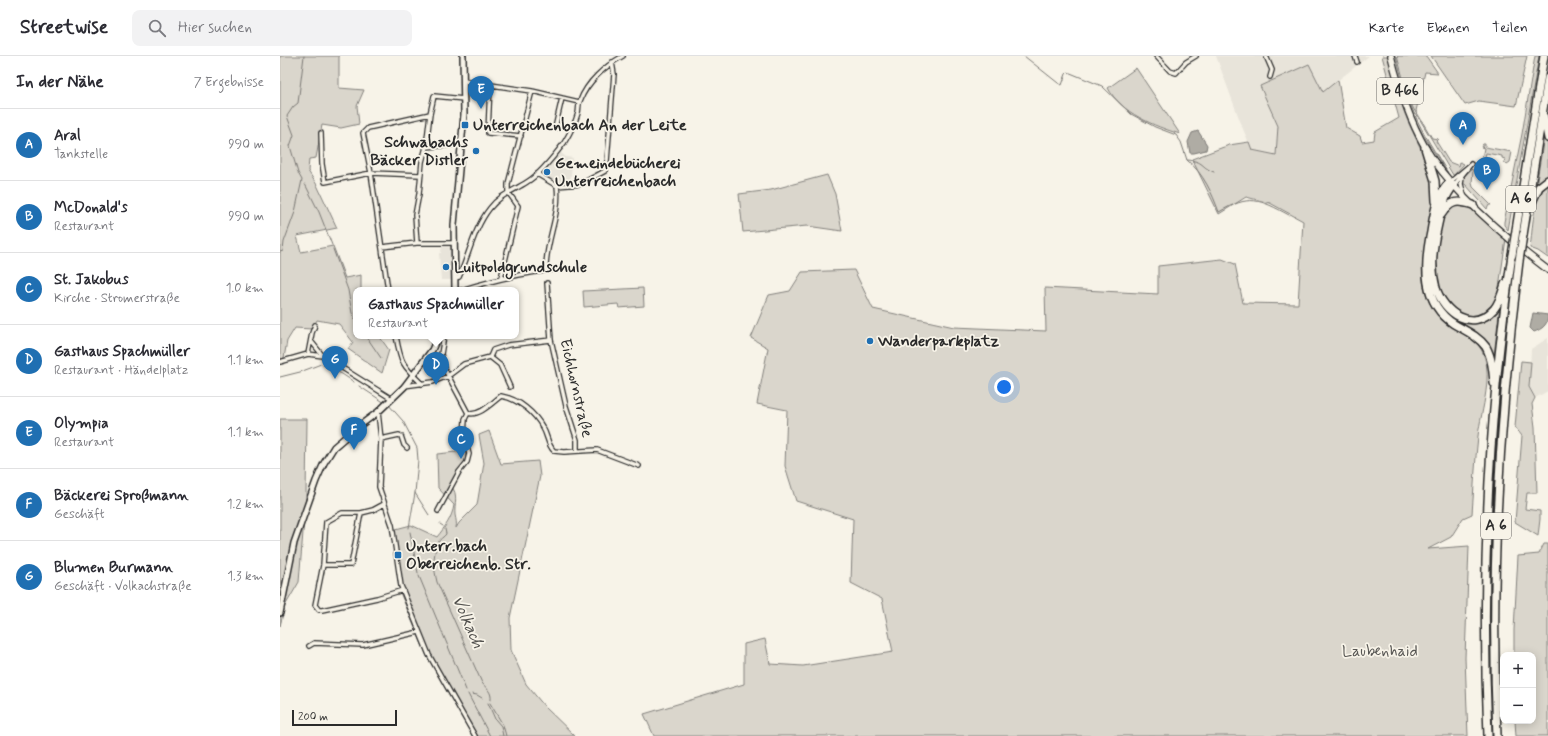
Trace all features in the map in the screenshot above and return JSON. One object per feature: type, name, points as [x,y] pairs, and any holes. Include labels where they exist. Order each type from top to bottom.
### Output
[{"type":"highway","name":"A 6","points":[[1488,736],[1486,629],[1487,555],[1489,489],[1495,402],[1512,255],[1544,56]]},
{"type":"highway","name":"A 6","points":[[1497,736],[1494,627],[1498,480],[1505,382],[1519,261],[1548,78]]},
{"type":"highway","points":[[1543,105],[1548,138]]},
{"type":"highway","points":[[1426,148],[1435,182],[1436,206]]},
{"type":"highway","points":[[1526,215],[1539,187],[1548,180]]},
{"type":"highway","points":[[1452,184],[1442,191],[1436,206],[1428,245],[1426,264],[1427,279],[1433,301],[1442,314],[1454,324],[1476,336],[1486,348],[1491,359],[1495,402]]},
{"type":"highway","points":[[1452,184],[1446,196],[1439,218],[1432,251],[1433,274],[1442,303],[1451,313],[1458,317],[1476,319],[1488,314],[1497,304],[1510,273]]},
{"type":"highway","points":[[1439,218],[1448,206],[1453,203],[1460,201],[1473,205]]},
{"type":"main road","points":[[455,287],[454,243],[456,199],[462,144],[464,99],[463,56]]},
{"type":"main road","name":"B 466","points":[[1391,56],[1406,107],[1426,148],[1452,184],[1473,205],[1548,270]]},
{"type":"main road","points":[[280,613],[289,564],[305,512],[324,463],[334,447],[383,408],[404,387],[432,350],[437,339]]},
{"type":"street","points":[[455,278],[459,277],[482,219],[490,208],[508,192],[527,182],[537,174],[563,144],[573,128],[579,102],[586,89],[602,70],[623,56]]},
{"type":"street","points":[[1156,56],[1170,71],[1176,73],[1186,62],[1196,56]]},
{"type":"street","points":[[1266,56],[1272,70],[1270,77]]},
{"type":"street","points":[[1355,56],[1357,62]]},
{"type":"street","points":[[537,174],[558,186],[581,184],[605,170],[614,74],[612,62]]},
{"type":"street","points":[[464,81],[532,91],[579,102]]},
{"type":"street","points":[[490,85],[488,133],[521,136]]},
{"type":"street","points":[[501,278],[518,206],[508,192],[508,184],[532,91]]},
{"type":"street","points":[[417,244],[415,214],[419,194],[420,174],[426,148],[430,114],[434,96],[464,99]]},
{"type":"street","points":[[555,128],[562,98]]},
{"type":"street","points":[[388,287],[371,173],[363,133],[368,128],[430,114]]},
{"type":"street","points":[[321,133],[322,164],[325,182],[371,173],[420,174]]},
{"type":"street","points":[[426,148],[462,144]]},
{"type":"street","points":[[1452,184],[1471,164],[1463,176],[1461,184],[1466,198]]},
{"type":"street","points":[[1452,184],[1463,176]]},
{"type":"street","points":[[546,270],[546,256],[558,200],[558,186]]},
{"type":"street","points":[[382,247],[454,243]]},
{"type":"street","points":[[471,287],[501,278],[546,270],[562,269]]},
{"type":"street","name":"Eichhornstraße","points":[[547,283],[551,340],[566,406],[577,440],[578,451]]},
{"type":"street","points":[[308,354],[315,325]]},
{"type":"street","points":[[397,339],[400,358],[403,364],[422,384]]},
{"type":"street","points":[[444,339],[441,354],[444,368],[468,413],[472,415],[479,413],[501,396],[509,398],[524,406],[536,416],[544,428],[549,445],[554,451],[564,452],[597,450],[639,466]]},
{"type":"street","points":[[490,357],[493,350],[508,344],[551,340]]},
{"type":"street","points":[[311,341],[323,356],[391,400]]},
{"type":"street","points":[[280,362],[308,354],[323,356]]},
{"type":"street","points":[[404,387],[422,384],[448,376],[464,364],[490,357]]},
{"type":"street","points":[[490,357],[500,365],[510,387]]},
{"type":"street","points":[[378,412],[381,439],[379,487],[392,525],[403,590],[429,655],[475,736]]},
{"type":"street","points":[[438,511],[459,472],[467,462],[469,454],[464,437],[465,419],[468,413]]},
{"type":"street","points":[[381,439],[399,435],[407,448]]},
{"type":"street","points":[[384,504],[373,510],[361,513],[342,513],[326,522],[323,564],[315,601],[316,608],[322,610],[378,598],[403,590]]},
{"type":"street","points":[[323,564],[351,565],[361,513]]},
{"type":"street","points":[[309,646],[314,644],[363,645],[419,632]]},
{"type":"shaded area","points":[[1216,56],[1369,56],[1323,92],[1261,86],[1278,126],[1276,155],[1252,150]]},
{"type":"shaded area","points":[[1198,131],[1207,145],[1206,150],[1190,153],[1188,142],[1192,133]]},
{"type":"shaded area","points":[[560,152],[566,157],[573,158],[570,182],[558,182],[544,177],[546,167]]},
{"type":"shaded area","name":"Luitpoldgrundschule","points":[[442,245],[451,245],[453,280],[441,280],[439,253],[441,253]]},
{"type":"shaded area","points":[[1533,313],[1548,315],[1544,326],[1534,332],[1530,328]]},
{"type":"shaded area","points":[[1548,338],[1548,391],[1535,398],[1529,387],[1531,349]]},
{"type":"green space","points":[[280,56],[339,56],[339,88],[364,90],[357,106],[359,124],[341,128],[322,125],[316,158],[309,159],[308,171],[317,185],[337,228],[297,236],[301,252],[333,246],[345,278],[361,275],[361,287],[353,287],[353,339],[381,339],[389,350],[382,373],[348,349],[353,342],[339,324],[317,320],[312,329],[295,328],[287,341],[284,358],[280,360]]},
{"type":"green space","name":"Laubenhaid","points":[[1382,56],[1389,56],[1403,107],[1425,157],[1433,185],[1433,209],[1425,247],[1422,274],[1426,295],[1441,319],[1472,339],[1479,346],[1485,359],[1487,369],[1486,392],[1477,446],[1472,514],[1463,518],[1451,537],[1428,549],[1469,546],[1465,658],[1468,736],[654,736],[644,714],[744,684],[744,644],[765,639],[770,664],[803,666],[893,652],[882,599],[851,583],[853,519],[796,501],[785,466],[787,410],[757,404],[768,348],[751,338],[769,295],[790,291],[802,272],[854,270],[873,309],[954,327],[1046,331],[1045,288],[1158,294],[1158,266],[1222,259],[1235,264],[1243,303],[1298,304],[1303,221],[1270,203],[1246,197],[1219,214],[1192,159],[1229,145],[1249,142],[1252,150],[1276,155],[1278,126],[1260,86],[1309,64],[1323,92],[1338,80],[1346,128],[1360,136],[1362,142],[1374,140],[1375,132],[1399,118]]},
{"type":"green space","points":[[1394,56],[1396,56],[1411,106],[1430,143],[1448,173],[1416,122],[1404,92]]},
{"type":"green space","points":[[1397,56],[1426,56],[1438,73],[1425,72],[1416,111],[1432,138],[1438,139],[1436,141],[1449,162],[1459,166],[1460,162],[1464,164],[1454,175],[1413,108]]},
{"type":"green space","points":[[1431,56],[1527,56],[1516,106],[1479,101],[1465,105]]},
{"type":"green space","points":[[1535,56],[1539,56],[1508,230],[1504,225],[1504,222],[1522,134]]},
{"type":"green space","points":[[1136,68],[1180,134],[1149,123],[1139,117],[1121,105],[1108,88]]},
{"type":"green space","points":[[1544,137],[1548,145],[1548,177],[1536,187]]},
{"type":"green space","points":[[1485,144],[1485,147],[1512,152],[1510,162],[1507,164],[1504,162],[1505,159],[1502,158],[1502,156],[1486,153],[1483,165],[1478,160],[1482,158],[1484,148],[1481,147]]},
{"type":"green space","points":[[1472,169],[1473,187],[1491,205],[1489,205],[1487,209],[1463,183],[1464,176]]},
{"type":"green space","points":[[827,175],[835,194],[842,231],[807,226],[743,232],[739,194],[771,190]]},
{"type":"green space","points":[[1548,185],[1548,258],[1538,251],[1530,248],[1536,205],[1543,190]]},
{"type":"green space","points":[[1462,204],[1470,208],[1506,239],[1498,294],[1495,302],[1483,315],[1472,317],[1457,315],[1439,293],[1434,259],[1444,215],[1449,207]]},
{"type":"green space","points":[[1434,226],[1436,297],[1442,308],[1447,313],[1457,320],[1465,322],[1472,322],[1500,305],[1494,355],[1489,346],[1460,326],[1436,305],[1427,257]]},
{"type":"green space","points":[[643,288],[644,306],[619,308],[618,304],[584,307],[583,291]]},
{"type":"green space","points":[[1521,361],[1531,362],[1529,387],[1535,398],[1532,404],[1535,427],[1537,493],[1527,493],[1525,509],[1540,511],[1538,536],[1515,522],[1522,436],[1515,427]]},
{"type":"green space","points":[[280,419],[307,419],[306,495],[299,582],[285,606],[280,626]]},
{"type":"green space","points":[[489,431],[501,464],[538,461],[540,476],[510,618],[511,650],[526,684],[545,707],[575,736],[473,736],[426,654],[399,590],[392,530],[411,525],[437,537],[450,518],[454,505],[438,488],[437,454],[466,451],[465,464],[451,486],[456,496],[456,528],[477,505],[484,463],[479,435]]},
{"type":"green space","points":[[1544,544],[1548,544],[1548,736],[1516,736],[1515,724],[1536,724],[1536,652],[1514,652],[1518,556],[1539,554]]},
{"type":"waterway","points":[[280,252],[283,251],[284,242],[295,212],[302,180],[298,173],[290,146],[294,135],[287,116],[293,107],[298,103],[304,56]]},
{"type":"waterway","points":[[1024,56],[1062,85],[1068,72],[1102,86],[1131,114],[1155,127],[1176,135],[1181,142],[1187,160],[1200,163],[1214,172]]},
{"type":"waterway","points":[[1187,160],[1203,178],[1219,212],[1239,203],[1254,201],[1270,205],[1289,215]]},
{"type":"waterway","points":[[305,184],[319,212],[332,245]]},
{"type":"waterway","points":[[333,249],[348,290],[353,315]]},
{"type":"waterway","points":[[368,339],[381,358]]},
{"type":"waterway","name":"Volkach","points":[[280,377],[300,372],[321,364],[342,374],[354,382]]},
{"type":"waterway","name":"Volkach","points":[[359,386],[385,403]]},
{"type":"waterway","name":"Volkach","points":[[388,404],[403,421],[417,448],[418,460],[415,493],[429,515]]},
{"type":"waterway","points":[[409,528],[415,493]]},
{"type":"waterway","name":"Volkach","points":[[445,529],[446,534],[440,539],[434,558],[437,582],[482,683],[490,693],[491,700]]},
{"type":"waterway","points":[[410,532],[418,573]]},
{"type":"waterway","points":[[419,576],[466,690]]},
{"type":"waterway","points":[[468,694],[490,736]]},
{"type":"waterway","points":[[472,694],[482,698]]},
{"type":"waterway","name":"Volkach","points":[[488,703],[495,719],[501,726],[503,736]]},
{"type":"waterway","name":"Volkach","points":[[490,703],[503,725],[506,736]]},
{"type":"place","name":"Olympia","points":[[481,109]]},
{"type":"place","name":"Unterreichenbach An der Leite","points":[[465,125]]},
{"type":"place","name":"Aral","points":[[1463,145]]},
{"type":"place","name":"Schwabachs Bäcker Distler","points":[[476,151]]},
{"type":"place","name":"Gemeindebücherei Unterreichenbach","points":[[547,172]]},
{"type":"place","name":"McDonald's","points":[[1487,190]]},
{"type":"place","name":"Luitpoldgrundschule","points":[[446,267]]},
{"type":"place","name":"Wanderparkplatz","points":[[870,341]]},
{"type":"place","name":"Blumen Burmann","points":[[335,379]]},
{"type":"place","name":"Gasthaus Spachmüller","points":[[436,385]]},
{"type":"place","name":"Bäckerei Sproßmann","points":[[354,450]]},
{"type":"place","name":"St. Jakobus","points":[[461,459]]},
{"type":"place","name":"Unterr.bach Oberreichenb. Str.","points":[[398,555]]}]
